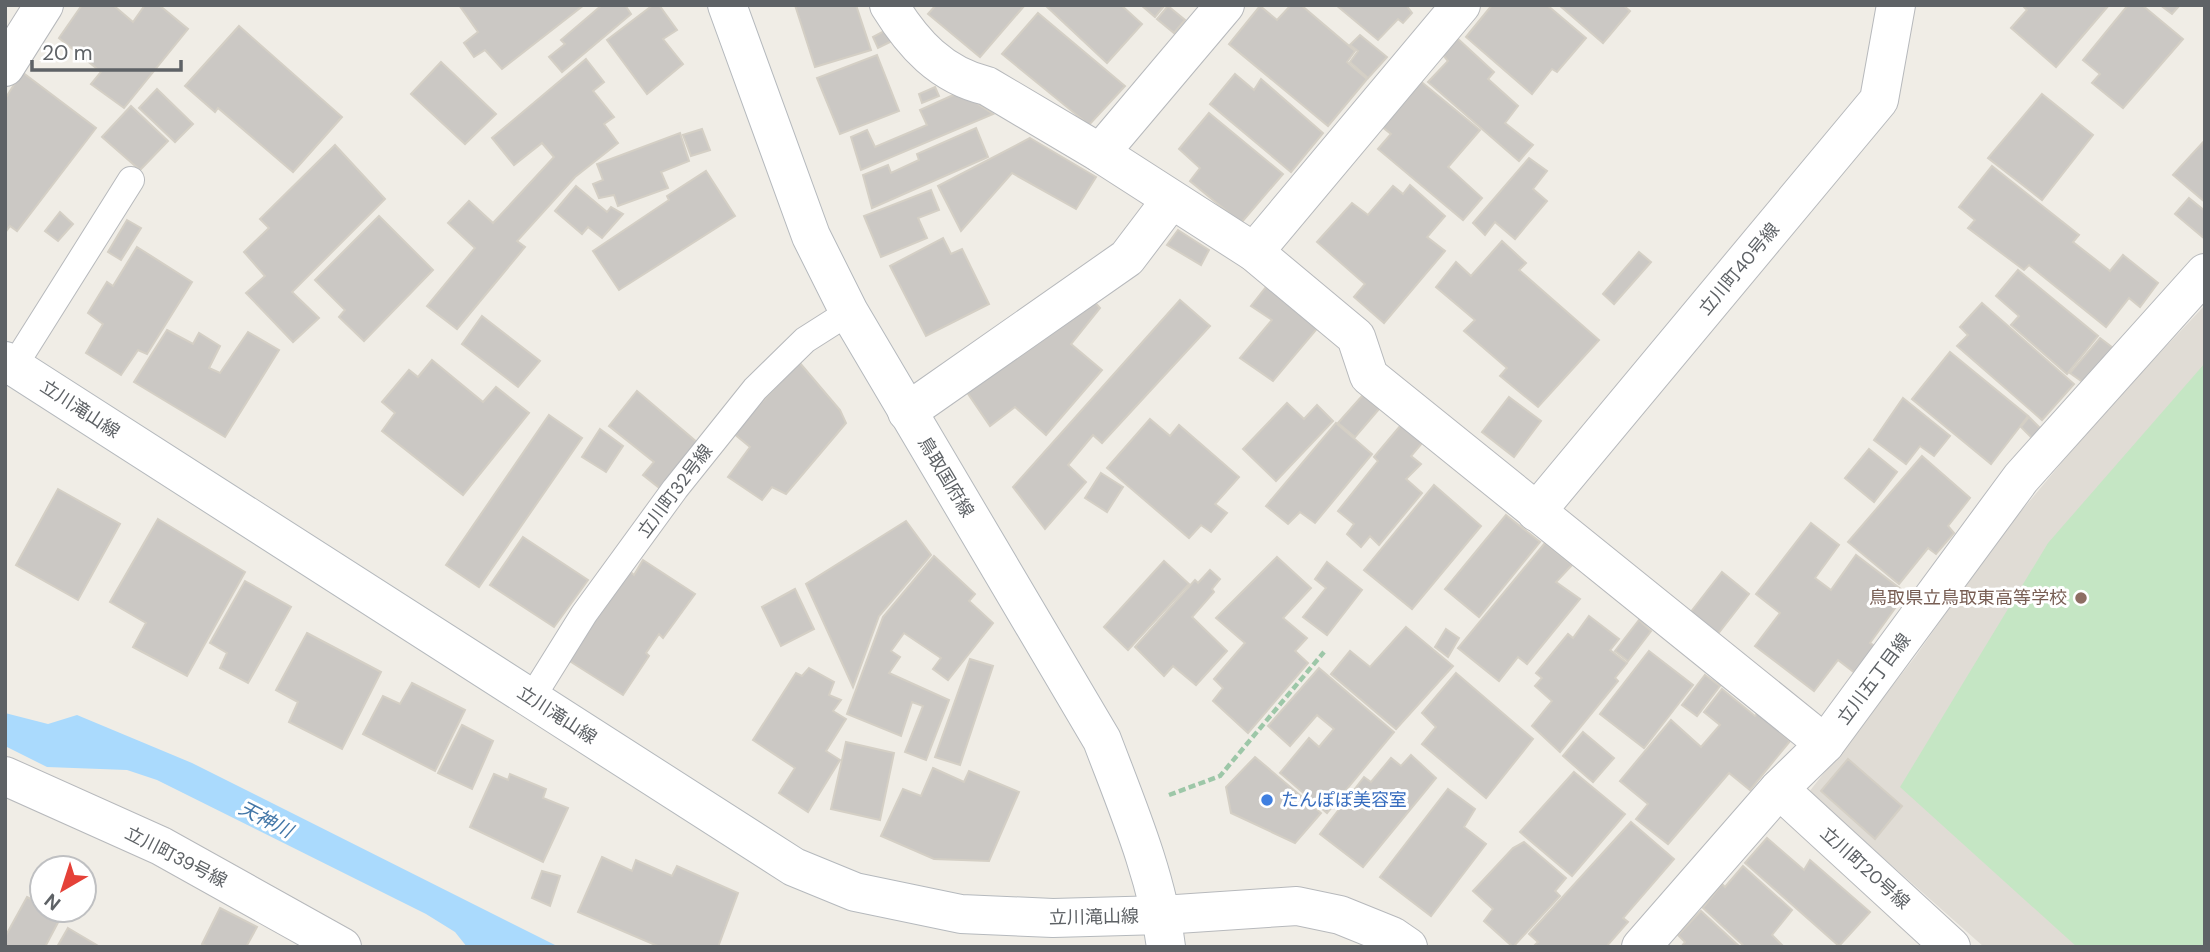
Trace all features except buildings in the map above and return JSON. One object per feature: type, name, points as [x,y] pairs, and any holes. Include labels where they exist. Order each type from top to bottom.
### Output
[{"type":"street","points":[[5,67],[44,5]]},
{"type":"street","name":"鳥取国府線","points":[[727,5],[811,236],[849,312],[1064,671],[1102,740],[1129,810],[1164,931]]},
{"type":"street","points":[[889,5],[926,56],[966,81],[987,86],[1100,153],[1254,252],[1356,337],[1369,376],[1825,744]]},
{"type":"street","points":[[1100,153],[1225,5]]},
{"type":"street","points":[[1254,252],[1461,5]]},
{"type":"street","name":"立川町40号線","points":[[1536,512],[1879,100],[1896,5]]},
{"type":"street","points":[[907,412],[1127,258],[1171,200]]},
{"type":"street","name":"立川五丁目線","points":[[1641,947],[1779,789],[1825,744],[2021,478],[2205,273]]},
{"type":"street","name":"立川滝山線","points":[[9,363],[794,867],[855,892],[961,914],[1053,918],[1164,931],[1297,906],[1340,915],[1392,936],[1408,947]]},
{"type":"street","name":"立川町39号線","points":[[5,776],[161,846],[342,947]]},
{"type":"street","name":"立川町20号線","points":[[1779,789],[1951,947]]},
{"type":"lane","points":[[9,363],[131,180]]},
{"type":"lane","name":"立川町32号線","points":[[531,699],[599,593],[674,489],[747,399],[806,340],[849,312]]},
{"type":"path","points":[[1129,810],[1220,776],[1324,652]]},
{"type":"shaded area","name":"鳥取県立鳥取東高等学校","points":[[2205,305],[2205,947],[1984,947],[1809,792],[1915,657],[1998,539],[2098,419]]},
{"type":"green space","name":"鳥取県立鳥取東高等学校","points":[[2205,363],[2205,947],[2077,947],[1900,787],[2048,543]]},
{"type":"water","name":"天神川","points":[[5,713],[48,724],[77,715],[192,763],[559,947],[467,947],[455,932],[426,914],[157,780],[127,770],[47,767],[5,746]]},
{"type":"place","name":"鳥取県立鳥取東高等学校","points":[[2081,598]]},
{"type":"place","name":"たんぽぽ美容室","points":[[1267,800]]}]
